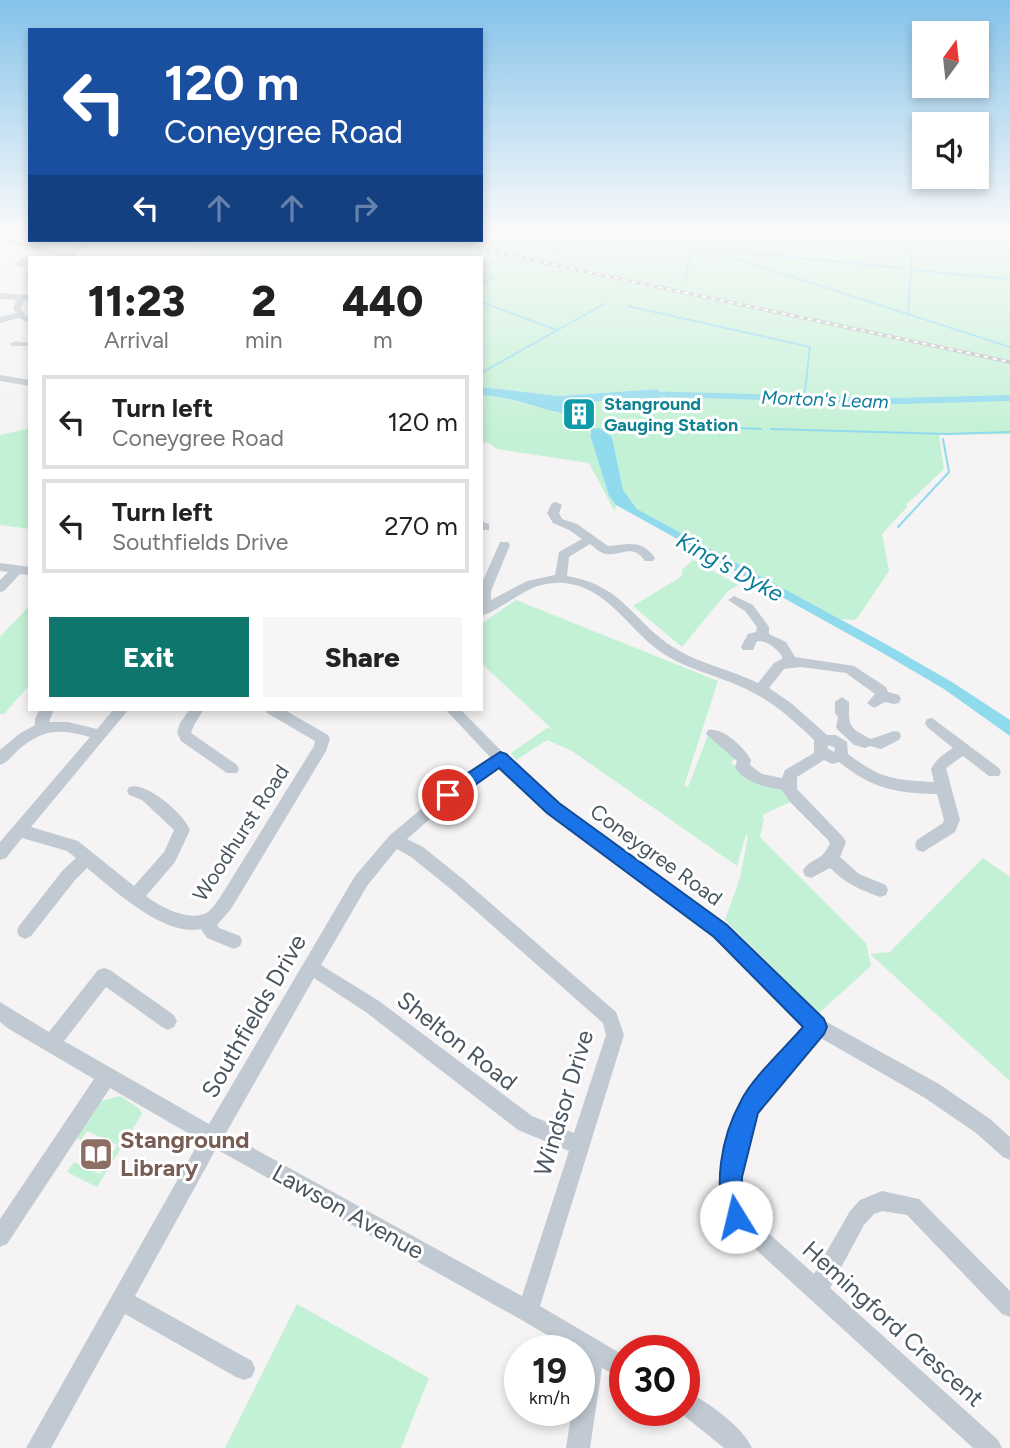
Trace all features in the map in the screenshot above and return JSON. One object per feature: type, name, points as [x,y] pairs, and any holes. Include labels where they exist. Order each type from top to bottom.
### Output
[{"type":"street","points":[[20,315],[17,304],[22,301]]},
{"type":"street","points":[[0,320],[20,315],[28,319]]},
{"type":"street","points":[[0,378],[28,383]]},
{"type":"street","points":[[556,505],[553,513],[557,521],[573,527],[606,550],[634,547],[643,550],[649,558]]},
{"type":"street","points":[[561,578],[563,555],[589,540]]},
{"type":"street","points":[[504,544],[485,591],[485,610],[540,581],[561,578],[602,589],[663,647],[694,664],[760,690],[795,714],[823,747]]},
{"type":"street","points":[[0,567],[23,570]]},
{"type":"street","points":[[0,588],[23,570]]},
{"type":"street","points":[[734,600],[749,608],[763,627],[762,636]]},
{"type":"street","points":[[748,647],[753,638],[762,636],[781,645],[789,655],[788,662]]},
{"type":"street","points":[[760,690],[779,666],[788,662],[849,669],[881,691],[884,700]]},
{"type":"street","points":[[42,727],[46,711]]},
{"type":"street","points":[[0,853],[120,711]]},
{"type":"street","points":[[196,711],[187,723],[184,733],[186,737],[232,769]]},
{"type":"street","name":"Woodhurst Road","points":[[19,830],[72,846],[149,908],[190,923],[206,922],[225,904],[321,747],[323,739],[275,711]]},
{"type":"street","name":"Coneygree Road","points":[[454,711],[553,808],[721,931],[817,1027],[932,1091],[983,1126],[1010,1150]]},
{"type":"street","points":[[842,712],[844,745]]},
{"type":"street","points":[[932,723],[994,772]]},
{"type":"street","points":[[0,759],[23,736],[42,727],[72,728],[100,735]]},
{"type":"street","points":[[713,734],[738,752],[744,760],[742,767],[758,779],[788,785]]},
{"type":"street","points":[[844,745],[859,741],[881,743],[894,736]]},
{"type":"street","points":[[811,871],[831,859],[838,842],[832,832],[791,794],[788,785],[790,774],[831,739],[844,745],[871,780],[882,785],[942,788]]},
{"type":"street","points":[[923,845],[950,827],[952,820],[939,769],[941,764],[963,748]]},
{"type":"street","name":"Southfields Drive","points":[[38,1448],[213,1136],[361,881],[394,840],[448,795],[500,758]]},
{"type":"street","points":[[134,791],[147,796],[180,824],[182,830],[175,848],[149,884],[135,896]]},
{"type":"street","name":"Windsor Drive","points":[[394,840],[417,852],[458,885],[610,1018],[615,1035],[528,1311]]},
{"type":"street","points":[[25,931],[32,913],[87,858]]},
{"type":"street","points":[[831,859],[853,879],[880,890]]},
{"type":"street","points":[[206,922],[214,933],[234,941]]},
{"type":"street","name":"Shelton Road","points":[[309,968],[325,975],[373,1007],[525,1123],[579,1145]]},
{"type":"street","points":[[51,1044],[104,976],[168,1021]]},
{"type":"street","name":"Lawson Avenue","points":[[0,1011],[51,1044],[567,1335]]},
{"type":"street","name":"Hemingford Crescent","points":[[817,1027],[749,1107],[738,1140],[731,1188],[736,1217],[990,1448]]},
{"type":"street","points":[[2,1229],[107,1076]]},
{"type":"street","points":[[817,1290],[857,1218],[867,1207],[882,1201],[912,1206],[1010,1306]]},
{"type":"street","points":[[121,1302],[134,1306],[244,1370]]},
{"type":"street","points":[[700,1414],[726,1433],[740,1448]]},
{"type":"street","points":[[578,1448],[581,1426]]},
{"type":"green space","points":[[483,301],[1010,301],[1010,434],[939,435],[944,469],[906,505],[882,534],[889,571],[854,620],[840,619],[637,509],[623,490],[612,437],[600,429],[589,430],[609,496],[616,505],[615,512],[589,463],[497,449],[488,442],[483,443],[483,395],[493,395],[559,413],[601,400],[660,398],[658,389],[559,396],[483,387]]},
{"type":"green space","points":[[28,428],[28,529],[0,525],[0,435]]},
{"type":"green space","points":[[693,560],[738,585],[728,591],[682,647],[633,606],[682,576],[682,570]]},
{"type":"green space","points":[[516,600],[718,681],[684,786],[688,787],[708,735],[737,755],[731,763],[756,783],[785,791],[792,801],[762,815],[764,819],[760,837],[866,943],[871,966],[819,1013],[725,920],[740,878],[748,837],[746,834],[737,866],[572,751],[547,740],[516,760],[511,753],[547,728],[552,729],[483,665],[483,623]]},
{"type":"green space","points":[[28,607],[28,686],[4,714],[0,714],[0,637]]},
{"type":"green space","points":[[983,858],[1010,877],[1010,1081],[870,954],[890,952]]},
{"type":"green space","points":[[120,1096],[139,1108],[142,1114],[97,1187],[67,1172],[74,1162],[100,1174],[117,1145],[87,1131],[81,1140],[77,1138],[101,1101]]},
{"type":"green space","points":[[297,1304],[429,1378],[401,1448],[225,1448]]},
{"type":"water","points":[[483,387],[559,396],[658,389],[660,399],[618,398],[577,405],[573,415],[483,395]]},
{"type":"water","points":[[600,428],[612,437],[623,490],[637,509],[952,682],[1010,720],[1010,736],[944,689],[881,652],[616,505],[609,496],[590,435],[592,429]]},
{"type":"waterway","points":[[866,301],[908,314]]},
{"type":"waterway","points":[[908,314],[909,301]]},
{"type":"waterway","points":[[483,303],[557,330]]},
{"type":"waterway","points":[[483,372],[604,304]]},
{"type":"waterway","points":[[628,306],[810,347],[804,399]]},
{"type":"waterway","points":[[908,314],[1010,347]]},
{"type":"waterway","name":"Morton's Leam","points":[[640,394],[898,401],[1010,398]]},
{"type":"waterway","name":"King's Dyke","points":[[564,407],[592,429],[599,439]]},
{"type":"waterway","points":[[601,430],[629,423],[761,429]]},
{"type":"waterway","points":[[771,429],[948,434],[1010,432]]},
{"type":"waterway","points":[[898,527],[949,472],[943,439]]},
{"type":"railway","points":[[722,301],[1010,362]]},
{"type":"place","name":"Stanground Gauging Station","points":[[579,414]]},
{"type":"place","name":"Stanground Library","points":[[96,1154]]},
{"type":"route","points":[[448,795],[500,758],[553,808],[721,931],[817,1027],[749,1107],[738,1140],[731,1177],[731,1200],[736,1217]]}]
